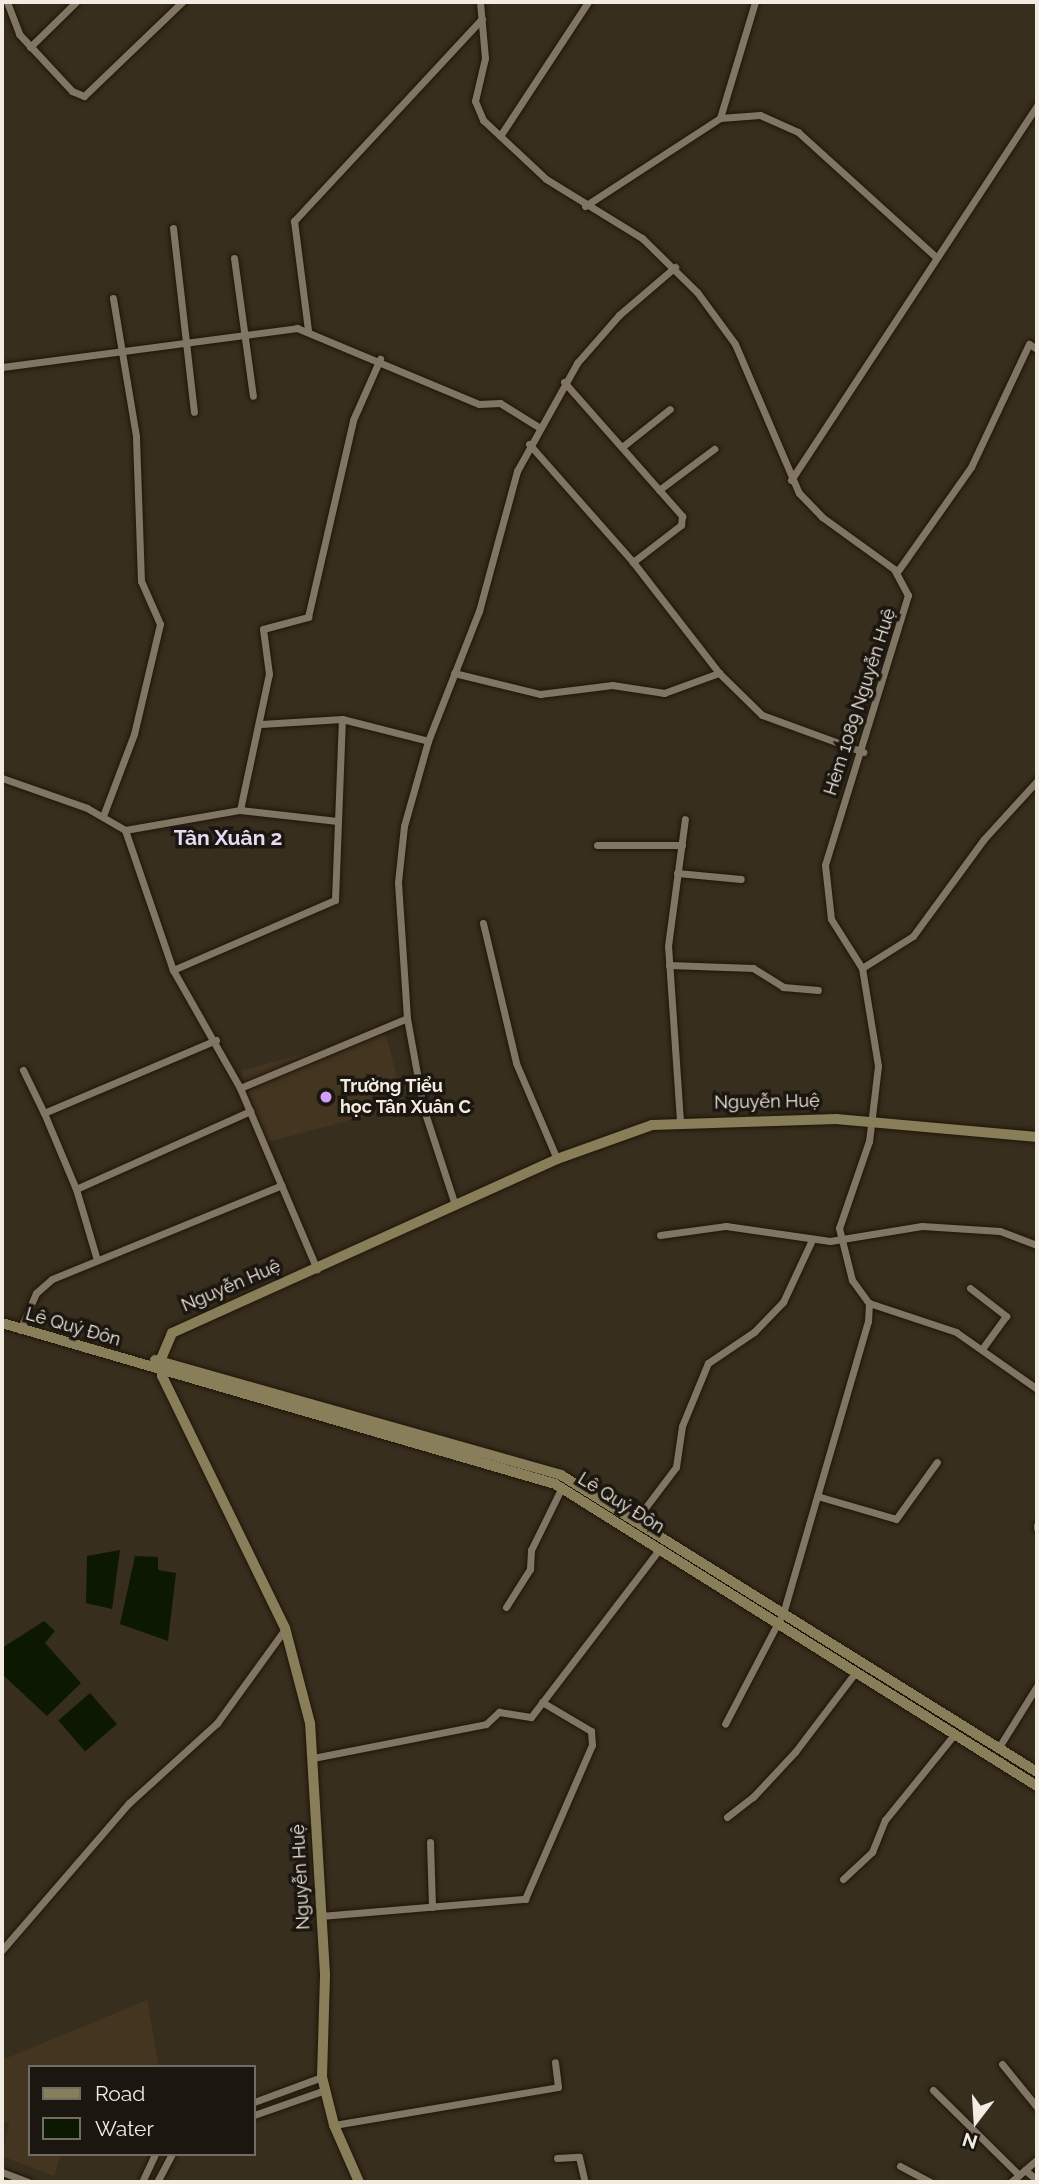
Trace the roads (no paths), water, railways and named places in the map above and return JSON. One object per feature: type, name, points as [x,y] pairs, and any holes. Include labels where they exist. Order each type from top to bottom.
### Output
[{"type":"main road","name":"Nguyễn Huệ","points":[[359,2182],[334,2125],[322,2077],[321,1916],[313,1758],[300,1675],[285,1628],[160,1364],[172,1333],[185,1324],[317,1269],[557,1159],[625,1132],[680,1121],[873,1121],[1037,1137]]},
{"type":"main road","name":"Lê Quý Đôn","points":[[2,1323],[135,1363],[160,1364],[561,1475],[636,1520],[781,1616],[855,1673],[1037,1786]]},
{"type":"main road","name":"Lê Quý Đôn","points":[[431,1441],[562,1487],[1037,1772]]},
{"type":"street","points":[[6,2],[11,23],[30,47],[72,91],[86,96],[182,2]]},
{"type":"street","points":[[30,47],[76,2]]},
{"type":"street","points":[[480,2],[485,58],[476,107],[500,136],[546,179],[585,206],[642,238],[675,267],[735,344],[791,480],[822,517],[897,572],[971,467],[1029,344],[1037,349]]},
{"type":"street","points":[[500,136],[588,2]]},
{"type":"street","points":[[720,118],[755,2]]},
{"type":"street","points":[[309,330],[294,222],[482,19]]},
{"type":"street","points":[[791,480],[1037,105]]},
{"type":"street","points":[[585,206],[720,118],[760,115],[786,123],[936,257]]},
{"type":"street","points":[[173,228],[183,341],[194,412]]},
{"type":"street","points":[[234,258],[253,396]]},
{"type":"street","points":[[455,1205],[423,1107],[407,1018],[400,854],[428,741],[479,611],[507,502],[537,426],[564,382],[619,315],[675,267]]},
{"type":"street","points":[[103,816],[134,734],[160,624],[141,581],[136,436],[113,298]]},
{"type":"street","points":[[2,367],[245,333],[309,330],[479,404],[500,403],[537,426]]},
{"type":"street","points":[[240,810],[261,724],[270,663],[263,629],[308,617],[353,420],[380,359]]},
{"type":"street","points":[[564,382],[659,490],[682,522],[633,562]]},
{"type":"street","points":[[621,447],[670,409]]},
{"type":"street","points":[[529,444],[633,562],[719,673],[762,715],[863,752]]},
{"type":"street","points":[[659,490],[714,449]]},
{"type":"street","name":"Hẻm 1089 Nguyễn Huệ","points":[[840,1239],[841,1213],[873,1121],[878,1066],[862,968],[831,919],[825,865],[832,830],[863,752],[907,614],[908,595],[897,572]]},
{"type":"street","points":[[454,673],[557,694],[612,685],[664,693],[719,673]]},
{"type":"street","points":[[261,724],[342,719],[428,741]]},
{"type":"street","points":[[173,970],[331,904],[337,892],[342,719]]},
{"type":"street","points":[[2,779],[103,816],[125,830],[173,970],[216,1040],[240,1088],[317,1269]]},
{"type":"street","points":[[862,968],[913,936],[984,839],[1037,781]]},
{"type":"street","points":[[125,830],[240,810],[337,821]]},
{"type":"street","points":[[680,1121],[669,965],[685,819]]},
{"type":"street","points":[[597,845],[682,845]]},
{"type":"street","points":[[677,873],[741,879]]},
{"type":"street","points":[[483,923],[516,1063],[557,1159]]},
{"type":"street","points":[[669,965],[752,968],[783,987],[818,990]]},
{"type":"street","points":[[240,1088],[407,1018]]},
{"type":"street","points":[[44,1113],[216,1040]]},
{"type":"street","points":[[23,1070],[76,1189],[97,1260]]},
{"type":"street","points":[[76,1189],[250,1111]]},
{"type":"street","points":[[20,1330],[36,1293],[52,1279],[282,1185]]},
{"type":"street","points":[[660,1235],[726,1226],[811,1242],[922,1226],[1000,1231],[1037,1245]]},
{"type":"street","points":[[840,1239],[852,1280],[869,1303],[934,1322],[982,1349],[1037,1389]]},
{"type":"street","points":[[636,1520],[676,1467],[682,1426],[708,1363],[754,1332],[783,1303],[811,1242]]},
{"type":"street","points":[[970,1289],[1006,1317],[982,1349]]},
{"type":"street","points":[[725,1724],[781,1616],[860,1356],[869,1303]]},
{"type":"street","points":[[817,1496],[896,1519],[937,1462]]},
{"type":"street","points":[[506,1607],[530,1569],[531,1550],[562,1487]]},
{"type":"street","points":[[313,1758],[486,1724],[499,1712],[525,1719],[542,1702],[660,1548]]},
{"type":"street","points":[[2,1950],[129,1803],[217,1723],[285,1628]]},
{"type":"street","points":[[727,1817],[753,1797],[796,1752],[855,1673]]},
{"type":"street","points":[[999,1747],[1037,1686]]},
{"type":"street","points":[[321,1916],[527,1896],[592,1745],[591,1731],[542,1702]]},
{"type":"street","points":[[843,1879],[872,1852],[885,1820],[953,1736]]},
{"type":"street","points":[[430,1842],[432,1906]]},
{"type":"street","points":[[334,2125],[558,2087],[555,2062]]},
{"type":"street","points":[[1002,2064],[1037,2107]]},
{"type":"street","points":[[256,2101],[322,2077]]},
{"type":"street","points":[[256,2114],[325,2090]]},
{"type":"street","points":[[933,2090],[1022,2172],[1037,2180]]},
{"type":"street","points":[[142,2182],[154,2156]]},
{"type":"street","points":[[157,2182],[171,2156]]},
{"type":"street","points":[[557,2158],[579,2157],[585,2182]]},
{"type":"street","points":[[1011,2182],[1037,2159]]},
{"type":"street","points":[[900,2166],[930,2182]]},
{"type":"street","points":[[2,2172],[28,2182]]},
{"type":"water","points":[[120,1550],[112,1609],[86,1603],[87,1556]]},
{"type":"water","points":[[135,1556],[158,1557],[158,1570],[176,1573],[168,1641],[120,1624]]},
{"type":"water","points":[[44,1621],[55,1631],[45,1643],[81,1683],[47,1716],[2,1674],[2,1648]]},
{"type":"water","points":[[90,1693],[117,1724],[85,1751],[58,1721]]},
{"type":"place","name":"Trường Tiểu học Tân Xuân C","points":[[326,1097]]},
{"type":"district","name":"Tân Xuân 2","points":[[228,838]]}]
